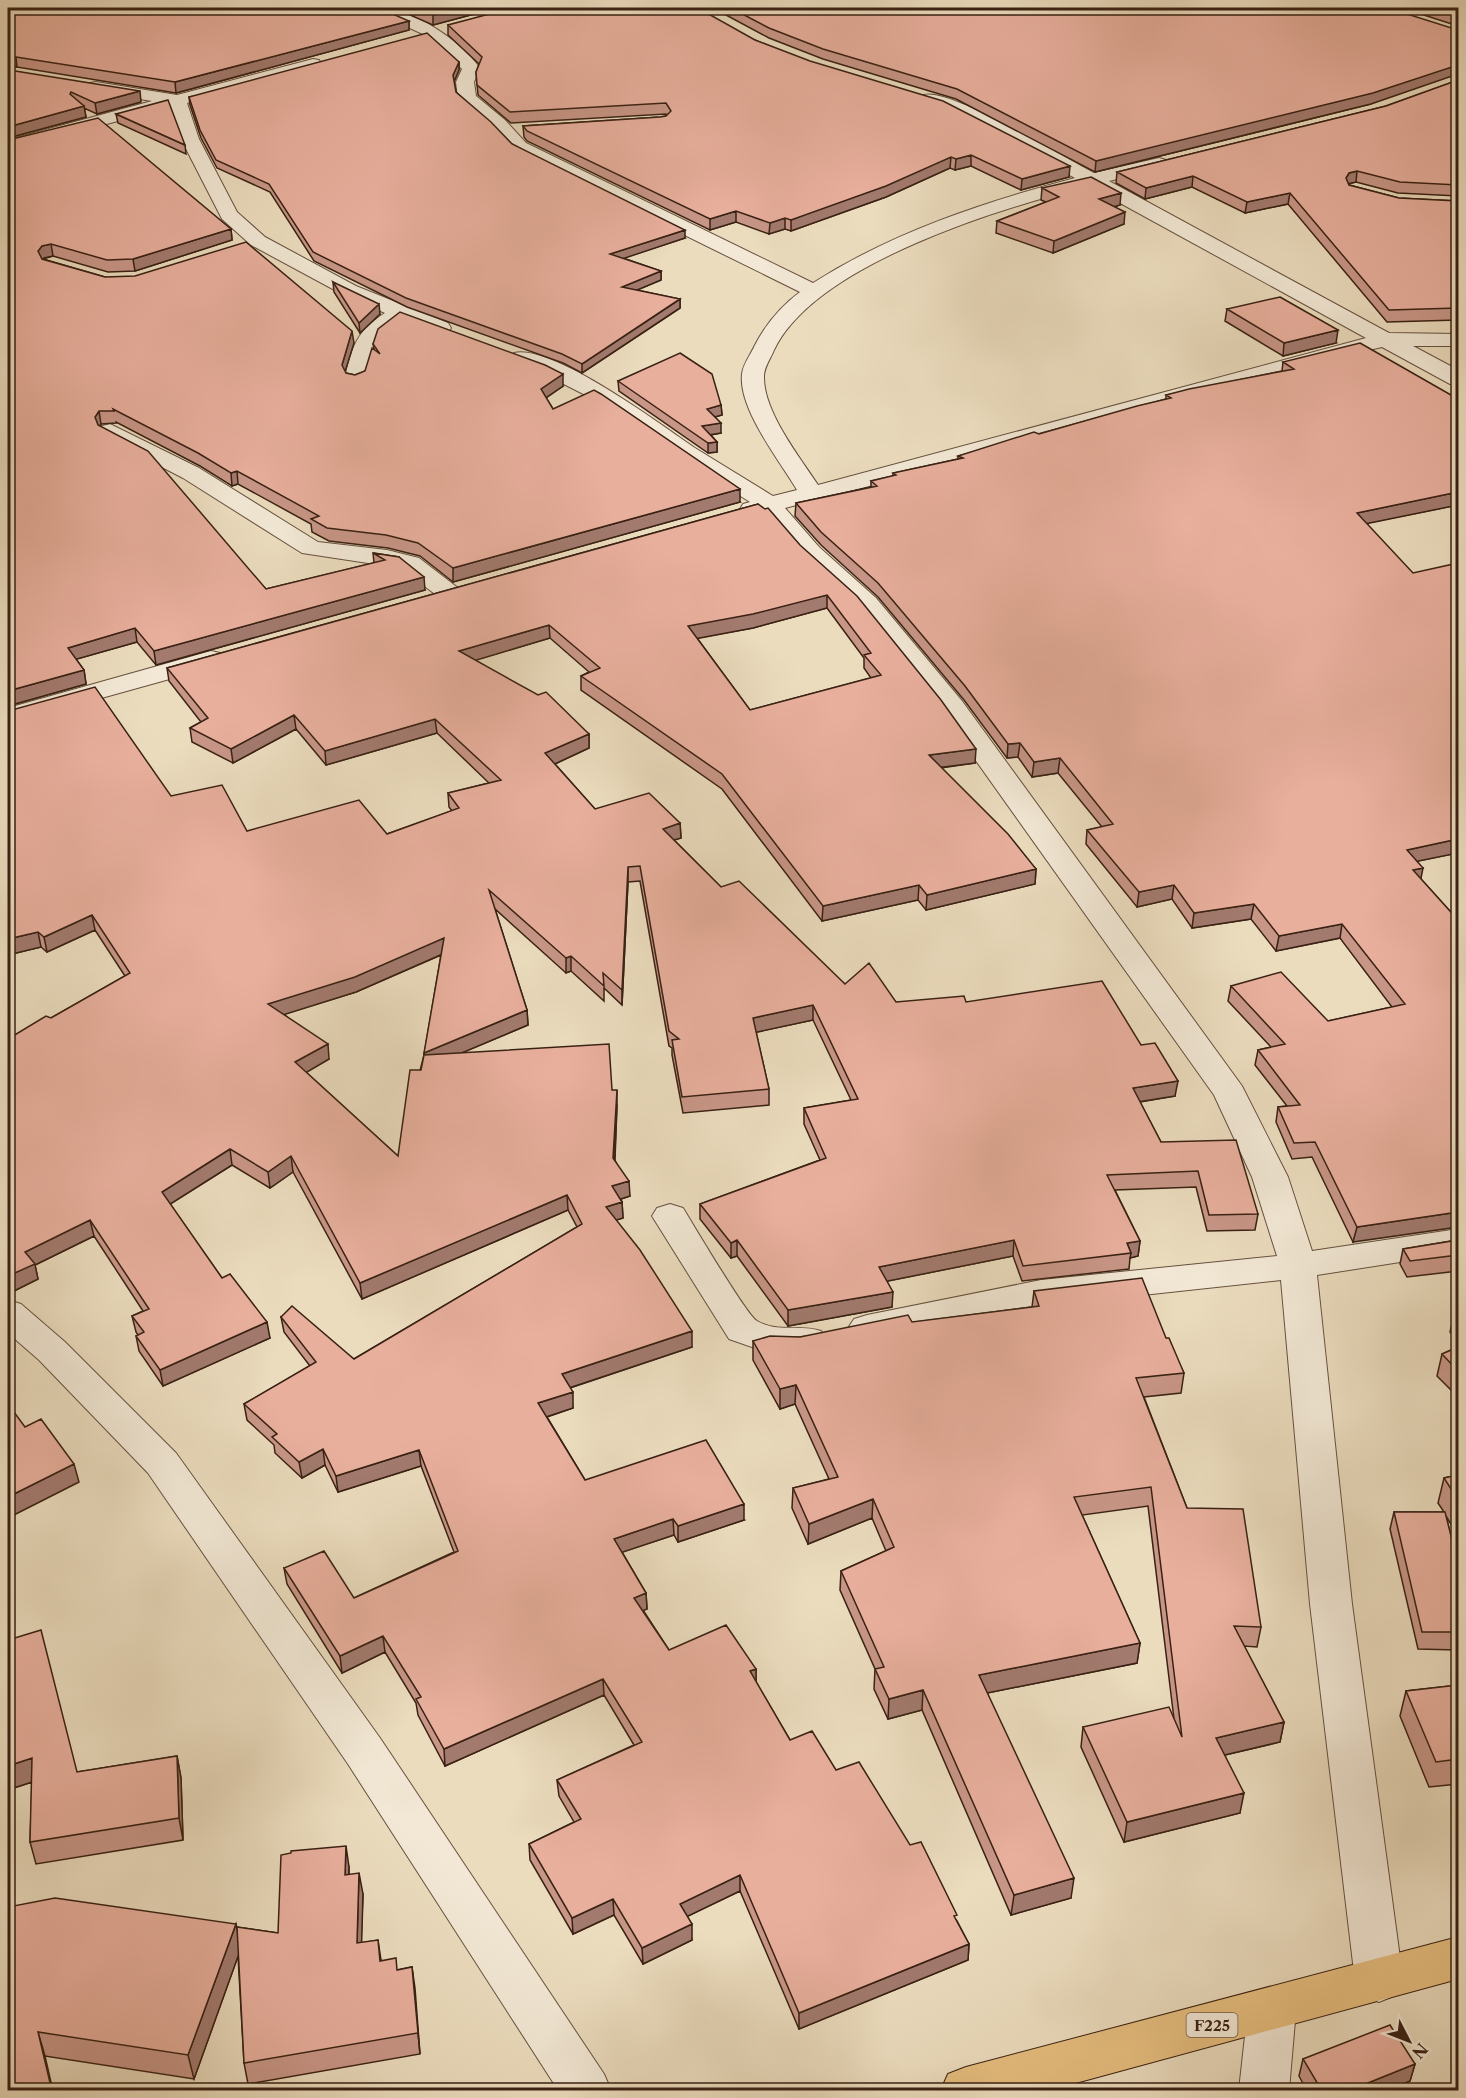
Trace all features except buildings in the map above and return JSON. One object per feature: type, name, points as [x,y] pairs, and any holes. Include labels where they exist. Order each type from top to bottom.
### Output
[{"type":"main road","name":"F225","points":[[966,2091],[1458,1958]]},
{"type":"street","points":[[378,8],[431,32],[445,42],[471,68],[465,82],[467,98],[499,124],[520,147],[812,290]]},
{"type":"street","points":[[408,38],[453,26]]},
{"type":"street","points":[[8,145],[327,60]]},
{"type":"street","points":[[74,84],[177,100]]},
{"type":"street","points":[[909,92],[967,113],[1458,379]]},
{"type":"street","points":[[177,100],[190,139],[229,215],[258,241],[349,290],[399,313],[457,335]]},
{"type":"street","points":[[504,131],[523,129]]},
{"type":"street","points":[[812,494],[762,412],[753,375],[771,332],[812,290],[882,252],[964,216],[1033,194],[1181,159]]},
{"type":"street","points":[[236,248],[258,241]]},
{"type":"street","points":[[356,378],[364,341],[373,330],[399,313]]},
{"type":"street","points":[[735,513],[976,452],[1312,357],[1387,339],[1458,340]]},
{"type":"street","points":[[506,352],[554,370],[611,399],[686,452],[769,504],[810,552],[867,603],[952,707],[1230,1093],[1270,1177],[1298,1266],[1330,1604],[1379,1980]]},
{"type":"street","points":[[110,431],[191,473],[311,548],[387,556],[410,563],[449,593]]},
{"type":"street","points":[[8,716],[234,653]]},
{"type":"street","points":[[670,1216],[742,1329],[775,1342],[799,1341],[1041,1293],[1298,1266],[1458,1241]]},
{"type":"street","points":[[8,1313],[52,1351],[162,1463],[364,1751],[586,2091]]},
{"type":"street","points":[[1264,2091],[1272,2009]]}]
